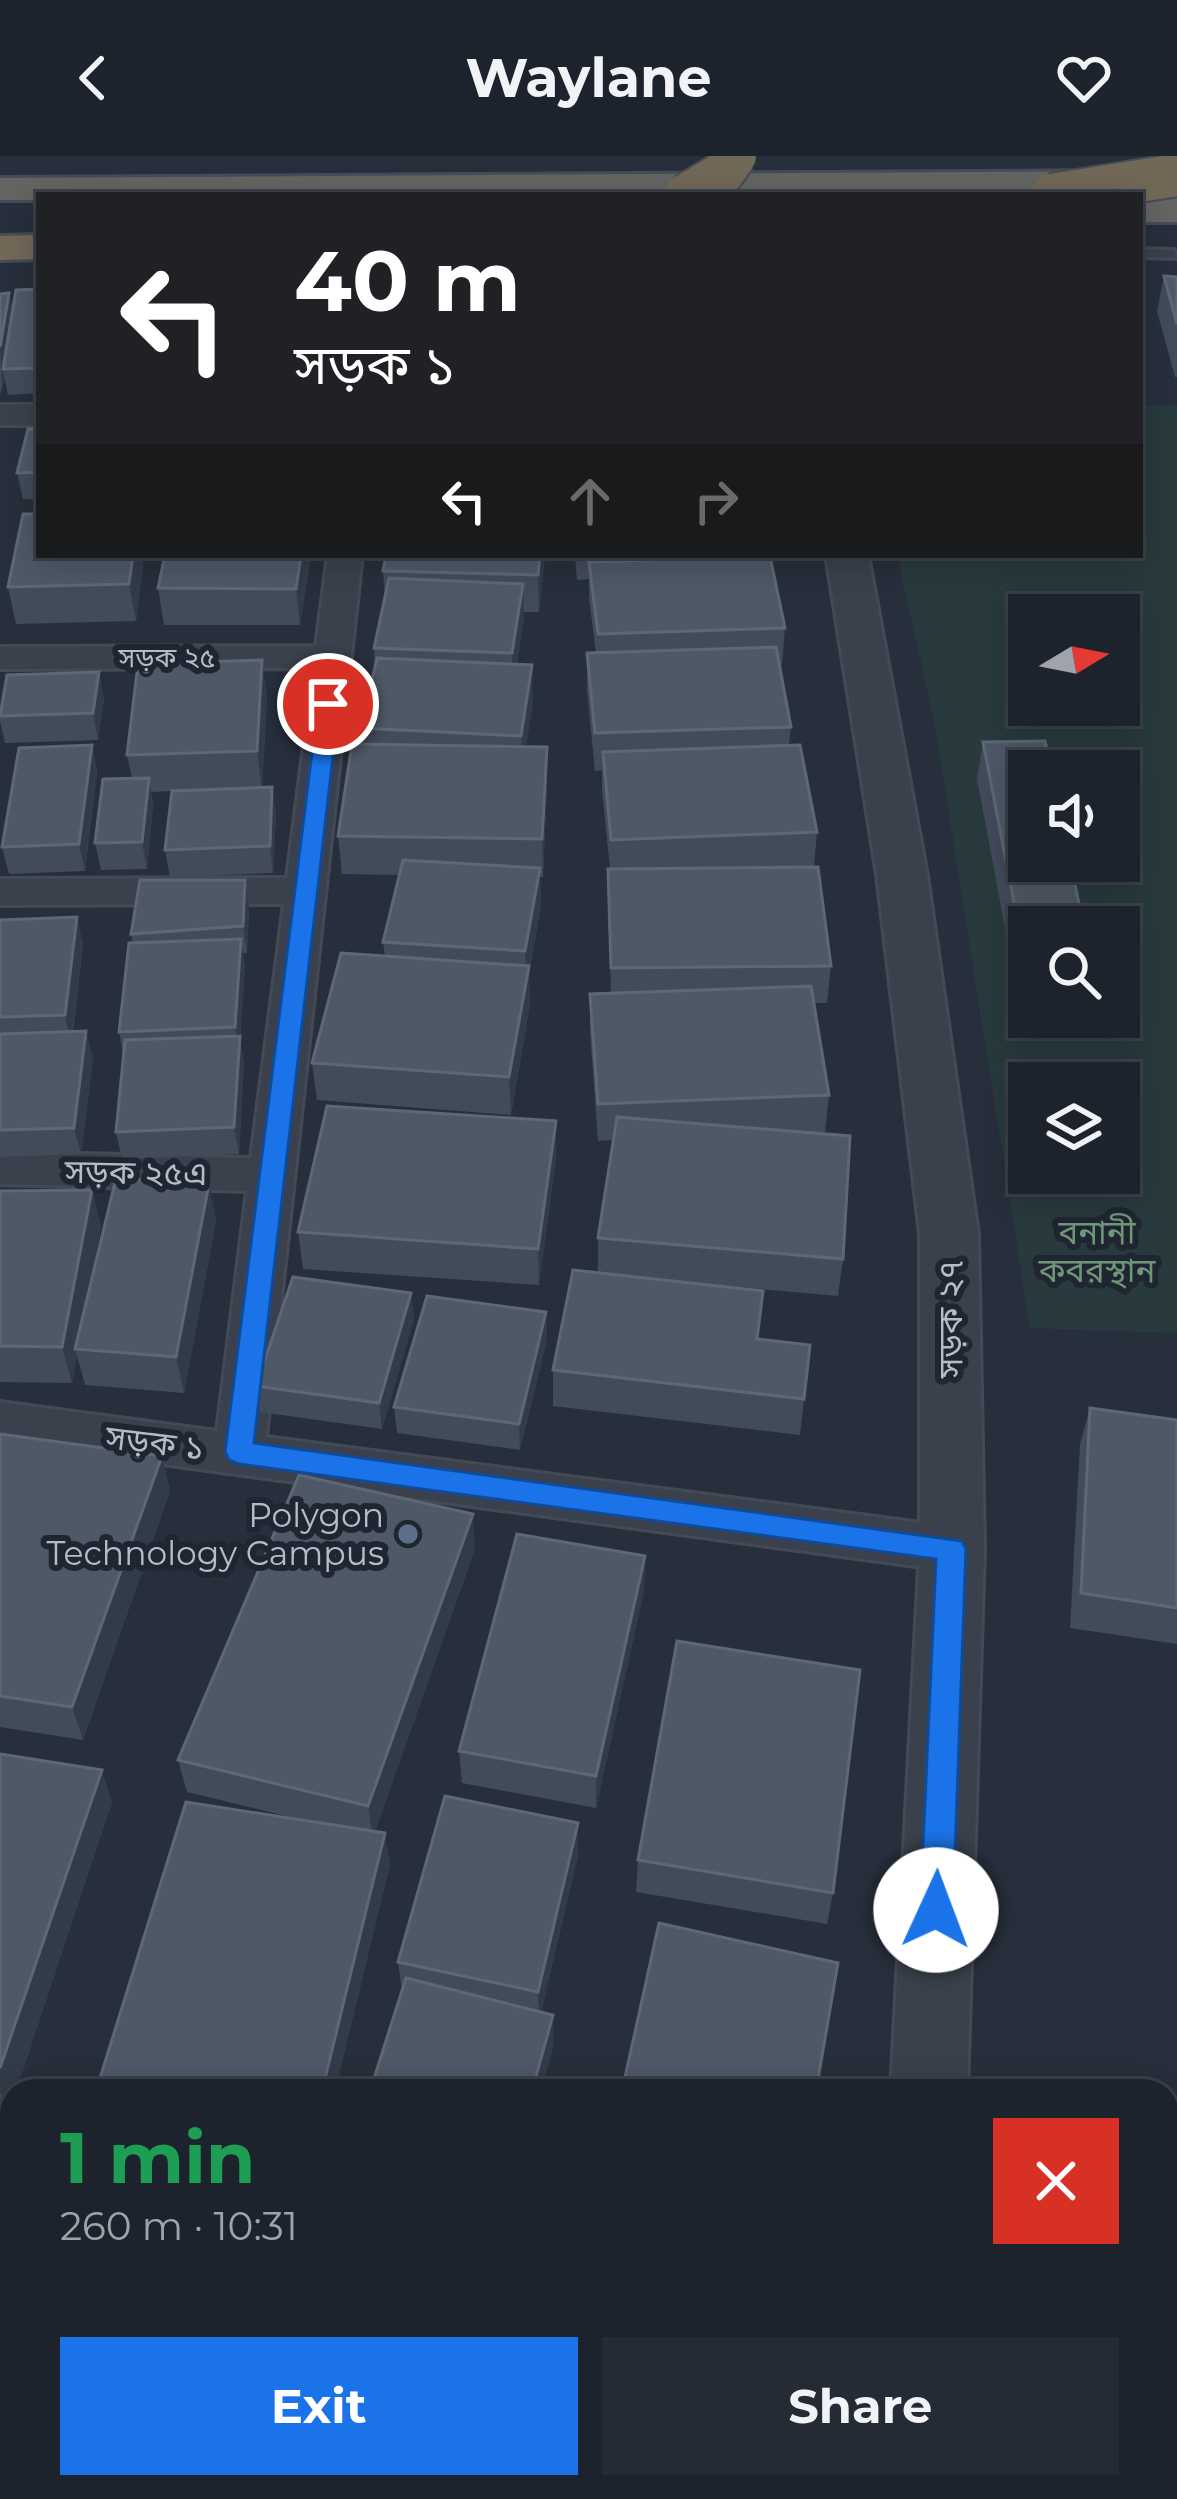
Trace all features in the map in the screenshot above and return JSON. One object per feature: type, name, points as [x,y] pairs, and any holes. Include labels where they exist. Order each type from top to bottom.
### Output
[{"type":"highway","points":[[691,192],[723,172],[735,156]]},
{"type":"highway","points":[[0,189],[777,190],[1177,178]]},
{"type":"highway","points":[[1074,192],[1177,178]]},
{"type":"highway","points":[[1143,210],[1177,210]]},
{"type":"highway","points":[[0,219],[36,219]]},
{"type":"highway","points":[[0,248],[36,247]]},
{"type":"street","points":[[0,415],[36,416]]},
{"type":"street","points":[[239,1452],[345,558]]},
{"type":"street","name":"সড়ক ২৭","points":[[848,558],[902,875],[949,1234],[952,1549],[930,2079]]},
{"type":"street","name":"সড়ক ২৫","points":[[0,658],[334,657]]},
{"type":"street","points":[[0,892],[305,891]]},
{"type":"street","name":"সড়ক ২৫এ","points":[[0,1168],[272,1175]]},
{"type":"street","name":"সড়ক ১","points":[[0,1422],[952,1549]]},
{"type":"lane","points":[[1143,253],[1174,254]]},
{"type":"green space","name":"বনানী কবরস্থান","points":[[1177,405],[1177,1333],[1030,1328],[1009,1194],[1140,1194],[1140,1062],[1008,1062],[1008,1188],[935,725],[898,558],[1143,558],[1143,406]]},
{"type":"building","points":[[1164,276],[1177,277],[1177,324]]},
{"type":"building","points":[[36,289],[36,368],[3,369],[16,290]]},
{"type":"building","points":[[9,293],[0,347],[0,294]]},
{"type":"building","points":[[36,428],[36,472],[17,473],[28,429]]},
{"type":"building","points":[[23,514],[36,514],[36,558],[133,558],[129,584],[8,587]]},
{"type":"building","points":[[164,558],[301,558],[296,589],[158,588]]},
{"type":"building","points":[[385,558],[540,558],[538,575],[383,571]]},
{"type":"building","points":[[770,558],[785,628],[598,634],[589,562]]},
{"type":"building","points":[[389,578],[523,584],[512,653],[374,648]]},
{"type":"building","points":[[776,647],[791,727],[595,733],[587,653]]},
{"type":"building","points":[[377,658],[532,665],[521,736],[361,728]]},
{"type":"building","points":[[262,660],[257,751],[127,755],[138,664]]},
{"type":"building","points":[[99,672],[93,713],[0,716],[7,675]]},
{"type":"building","points":[[1045,741],[1047,750],[1008,750],[1008,871],[983,742]]},
{"type":"building","points":[[352,744],[547,747],[542,839],[338,836]]},
{"type":"building","points":[[92,745],[79,844],[2,847],[19,748]]},
{"type":"building","points":[[800,745],[817,832],[611,840],[603,752]]},
{"type":"building","points":[[149,778],[142,842],[95,843],[103,779]]},
{"type":"building","points":[[272,787],[270,846],[165,850],[172,791]]},
{"type":"building","points":[[403,860],[540,868],[525,951],[383,942]]},
{"type":"building","points":[[818,867],[831,966],[611,968],[608,869]]},
{"type":"building","points":[[140,880],[245,880],[243,926],[131,934]]},
{"type":"building","points":[[1010,882],[1074,882],[1080,906],[1015,906]]},
{"type":"building","points":[[77,917],[65,1015],[0,1017],[0,920]]},
{"type":"building","points":[[241,939],[235,1027],[119,1032],[129,943]]},
{"type":"building","points":[[341,953],[529,966],[509,1077],[312,1063]]},
{"type":"building","points":[[811,986],[829,1095],[598,1104],[590,994]]},
{"type":"building","points":[[86,1031],[74,1128],[0,1130],[0,1034]]},
{"type":"building","points":[[240,1036],[234,1127],[116,1132],[125,1040]]},
{"type":"building","points":[[327,1106],[556,1121],[538,1249],[298,1232]]},
{"type":"building","points":[[617,1117],[850,1136],[843,1259],[598,1238]]},
{"type":"building","points":[[116,1178],[209,1184],[176,1357],[75,1349]]},
{"type":"building","points":[[92,1190],[62,1347],[0,1346],[0,1191]]},
{"type":"building","points":[[573,1270],[763,1291],[757,1339],[810,1345],[804,1399],[553,1370]]},
{"type":"building","points":[[293,1277],[411,1293],[379,1403],[256,1386]]},
{"type":"building","points":[[427,1296],[546,1312],[519,1424],[394,1407]]},
{"type":"building","points":[[1090,1408],[1177,1420],[1177,1608],[1081,1593]]},
{"type":"building","points":[[0,1434],[162,1456],[72,1707],[0,1696]]},
{"type":"building","points":[[299,1475],[473,1514],[368,1806],[178,1760]]},
{"type":"building","points":[[517,1534],[645,1556],[596,1776],[459,1751]]},
{"type":"building","points":[[677,1641],[860,1670],[833,1893],[638,1860]]},
{"type":"building","points":[[0,1754],[102,1770],[0,2068]]},
{"type":"building","points":[[445,1796],[578,1823],[538,1992],[398,1962]]},
{"type":"building","points":[[186,1802],[385,1833],[325,2079],[100,2079]]},
{"type":"building","points":[[659,1923],[838,1963],[818,2079],[625,2079]]},
{"type":"building","points":[[406,1978],[553,2015],[535,2079],[374,2079]]},
{"type":"place","name":"Polygon Technology Campus","points":[[408,1534]]},
{"type":"route","points":[[328,704],[239,1452],[952,1549],[936,1910]]}]
